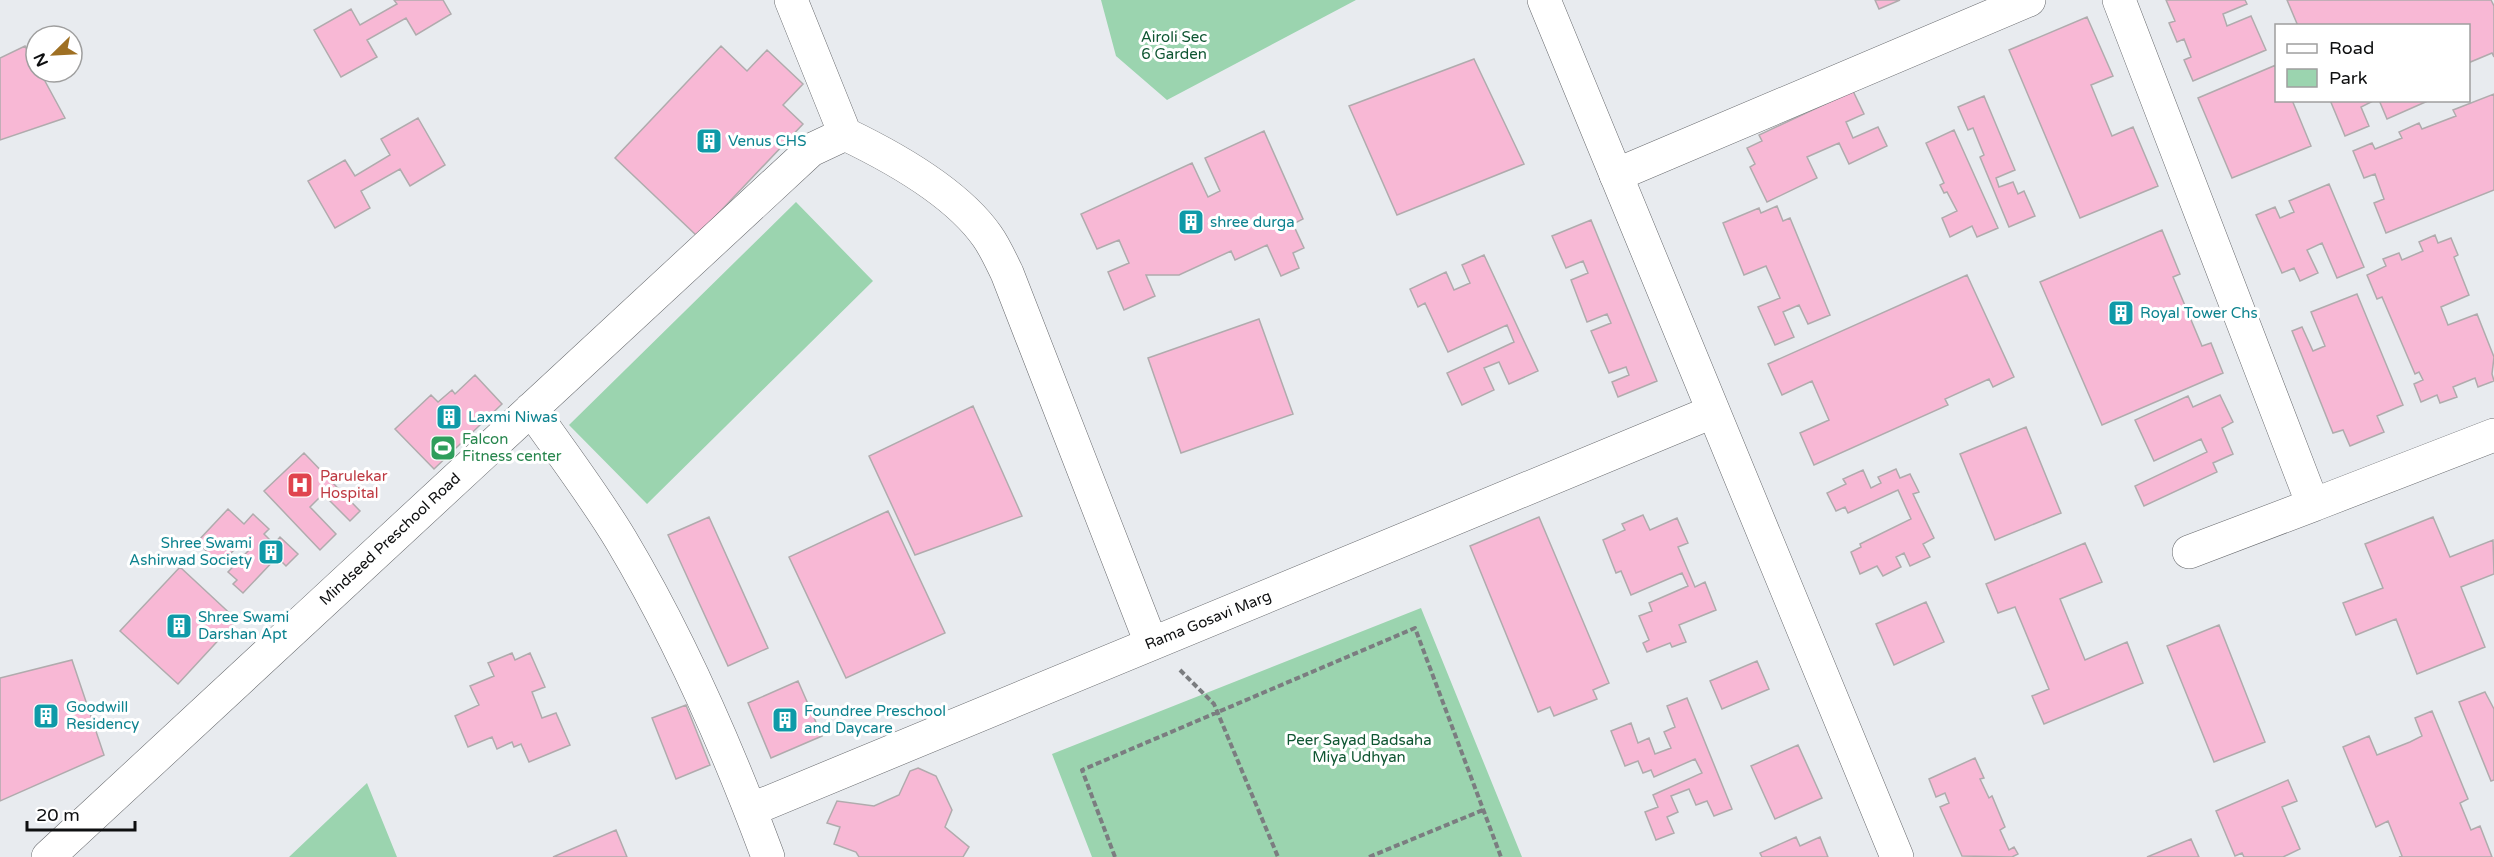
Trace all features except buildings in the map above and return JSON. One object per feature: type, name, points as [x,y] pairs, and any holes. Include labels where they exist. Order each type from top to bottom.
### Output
[{"type":"street","points":[[791,0],[845,134],[886,153],[942,191],[987,236],[1008,273],[1151,643]]},
{"type":"street","points":[[1544,0],[1897,857]]},
{"type":"street","points":[[1616,175],[1981,9],[2030,0]]},
{"type":"street","points":[[2119,0],[2313,505]]},
{"type":"street","name":"Mindseed Preschool Road","points":[[48,857],[811,150],[845,134]]},
{"type":"street","points":[[531,409],[621,539],[684,657],[768,857]]},
{"type":"street","name":"Rama Gosavi Marg","points":[[750,810],[1712,412]]},
{"type":"street","points":[[2189,552],[2494,435]]},
{"type":"path","points":[[1115,857],[1082,771],[1415,628],[1501,857]]},
{"type":"path","points":[[1151,643],[1214,704],[1278,857]]},
{"type":"path","points":[[1369,857],[1483,810]]},
{"type":"green space","name":"Airoli Sec 6 Garden","points":[[1101,0],[1356,0],[1167,100],[1116,56]]},
{"type":"green space","points":[[796,202],[873,281],[647,504],[569,425]]},
{"type":"green space","name":"Peer Sayad Badsaha Miya Udhyan","points":[[1421,608],[1522,857],[1092,857],[1052,754]]},
{"type":"green space","points":[[367,783],[397,857],[289,857]]},
{"type":"place","name":"Venus CHS","points":[[709,141]]},
{"type":"place","name":"shree durga","points":[[1191,222]]},
{"type":"place","name":"Royal Tower Chs","points":[[2121,313]]},
{"type":"place","name":"Laxmi Niwas","points":[[449,417]]},
{"type":"place","name":"Falcon Fitness center","points":[[443,448]]},
{"type":"place","name":"Parulekar Hospital","points":[[300,485]]},
{"type":"place","name":"Shree Swami Ashirwad Society","points":[[271,552]]},
{"type":"place","name":"Shree Swami Darshan Apt","points":[[179,626]]},
{"type":"place","name":"Goodwill Residency","points":[[46,716]]},
{"type":"place","name":"Foundree Preschool and Daycare","points":[[785,720]]}]
